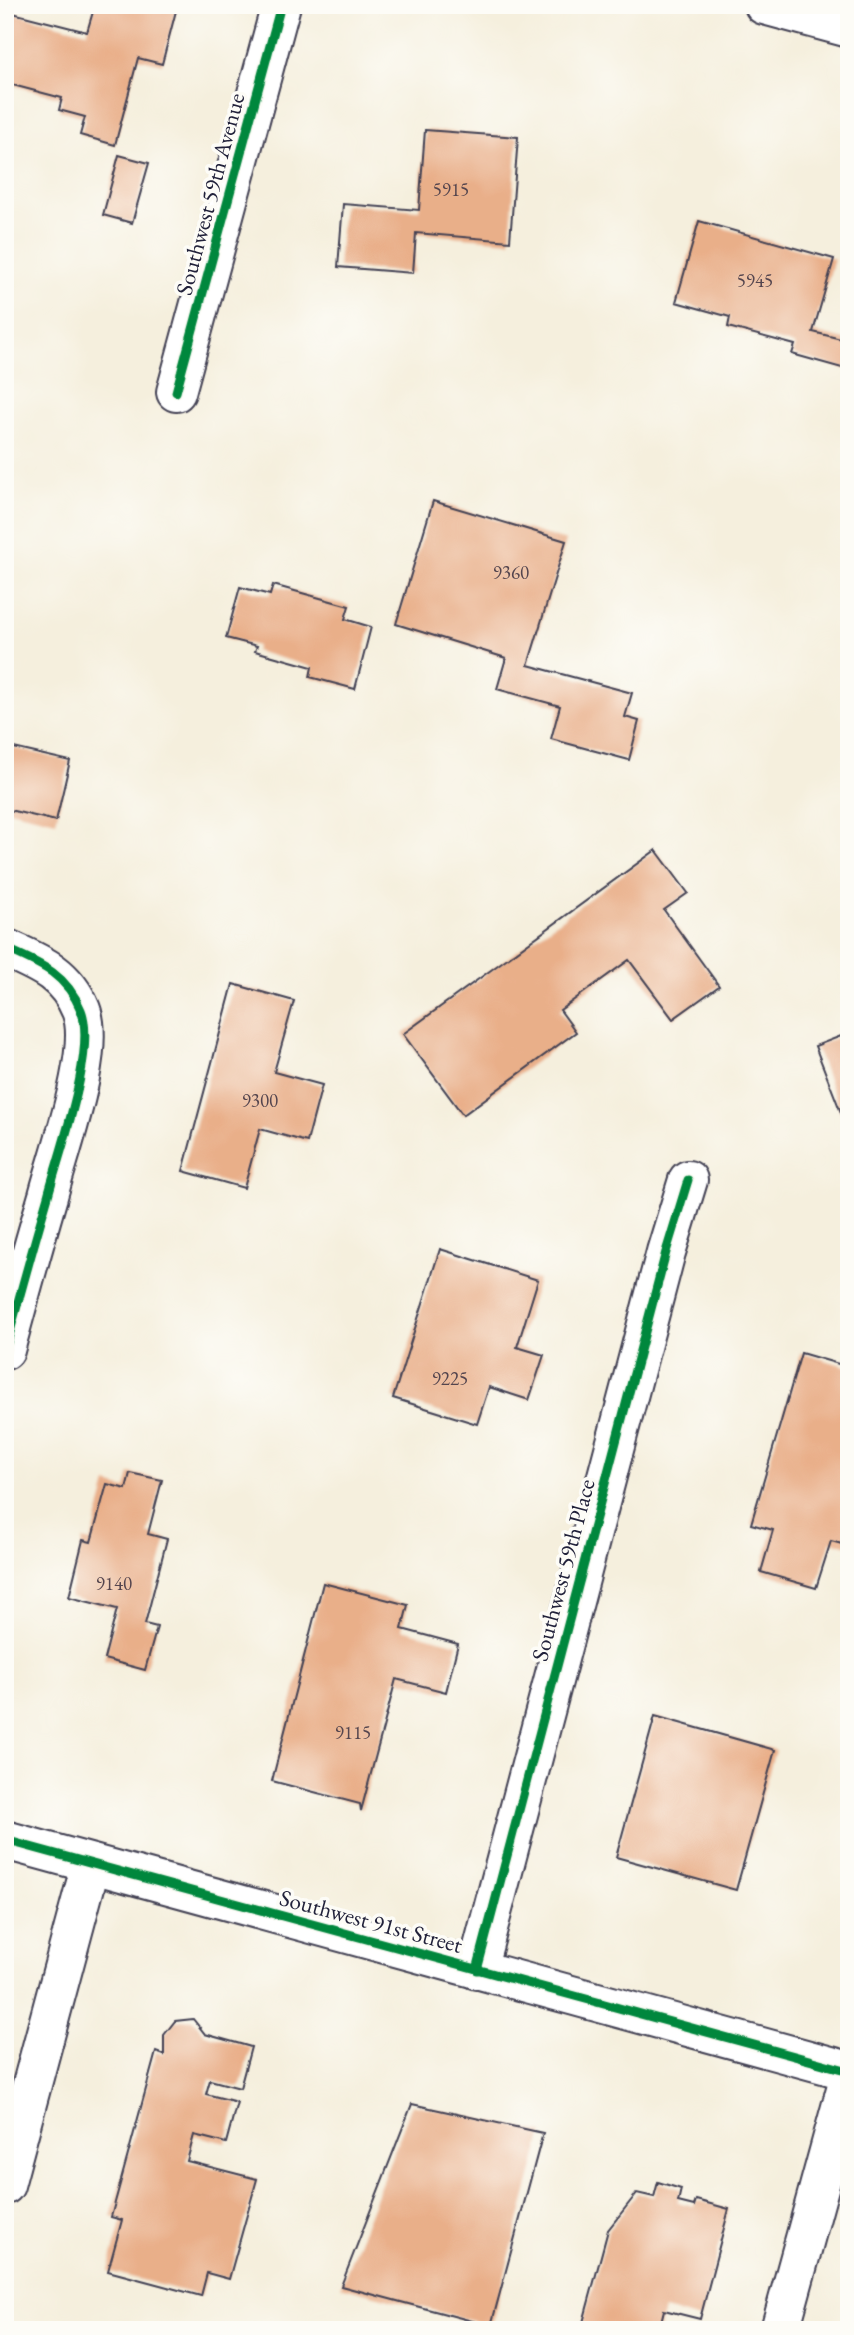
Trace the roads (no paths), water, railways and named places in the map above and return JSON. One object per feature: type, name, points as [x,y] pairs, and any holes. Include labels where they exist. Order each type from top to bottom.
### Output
[{"type":"street","name":"Southwest 59th Avenue","points":[[176,392],[281,5]]},
{"type":"street","points":[[764,5],[849,28]]},
{"type":"street","points":[[5,948],[53,971],[71,990],[82,1013],[85,1040],[81,1069],[5,1350]]},
{"type":"street","name":"Southwest 59th Place","points":[[477,1970],[666,1252],[688,1180]]},
{"type":"street","name":"Southwest 91st Street","points":[[5,1840],[849,2071]]},
{"type":"street","points":[[5,2185],[91,1864]]},
{"type":"street","points":[[779,2330],[849,2078]]}]
